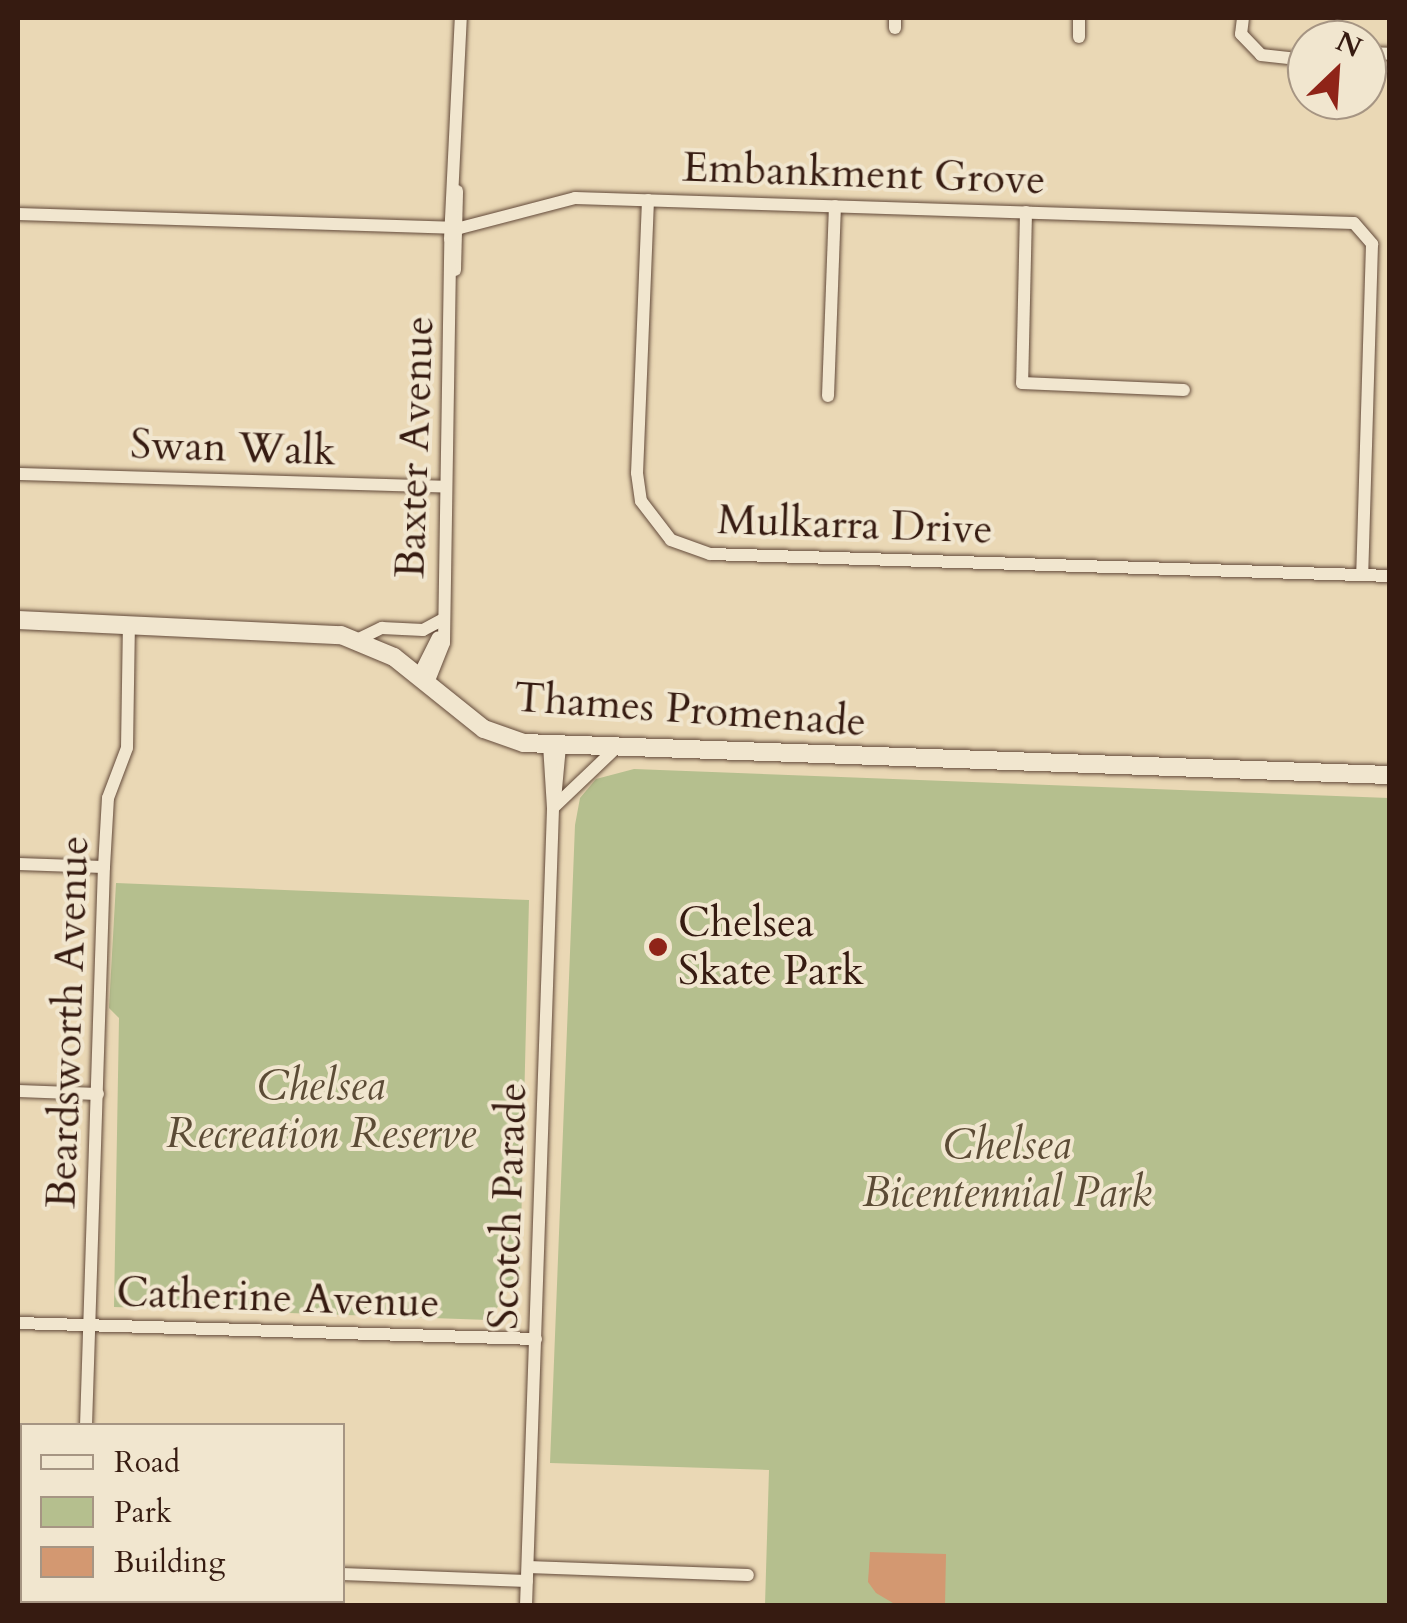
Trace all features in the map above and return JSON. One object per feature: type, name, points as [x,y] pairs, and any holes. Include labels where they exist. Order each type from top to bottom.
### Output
[{"type":"main road","name":"Thames Promenade","points":[[18,620],[305,629],[357,640],[424,679],[490,732],[555,745],[1390,774]]},
{"type":"street","name":"Baxter Avenue","points":[[424,679],[443,652],[461,18]]},
{"type":"street","points":[[1078,37],[1079,18]]},
{"type":"street","points":[[1243,18],[1242,34],[1261,56],[1287,58]]},
{"type":"street","name":"Embankment Grove","points":[[18,214],[455,228],[575,198],[1352,223],[1366,231]]},
{"type":"street","name":"Mulkarra Drive","points":[[648,200],[637,472],[642,501],[671,540],[710,554],[1390,576]]},
{"type":"street","points":[[828,396],[836,206]]},
{"type":"street","points":[[1026,212],[1022,384],[1184,390]]},
{"type":"street","points":[[1362,575],[1372,244],[1366,231],[1378,218]]},
{"type":"street","name":"Swan Walk","points":[[18,474],[446,487]]},
{"type":"street","name":"Baxter Avenue","points":[[357,640],[382,628],[423,630],[442,620]]},
{"type":"street","name":"Beardsworth Avenue","points":[[86,1423],[104,867],[108,798],[127,748],[129,624]]},
{"type":"street","name":"Scotch Parade","points":[[526,1606],[555,745]]},
{"type":"street","points":[[553,808],[616,748]]},
{"type":"street","points":[[18,864],[104,867]]},
{"type":"street","points":[[18,1092],[98,1094]]},
{"type":"street","name":"Catherine Avenue","points":[[18,1323],[536,1338]]},
{"type":"street","points":[[345,1574],[748,1576]]},
{"type":"green space","name":"Chelsea Bicentennial Park","points":[[634,769],[1389,798],[1389,1605],[765,1605],[769,1470],[550,1463],[575,825],[580,798],[596,779]]},
{"type":"green space","name":"Chelsea Recreation Reserve","points":[[116,883],[529,900],[520,1273],[489,1320],[114,1307],[119,1018],[109,1008]]},
{"type":"building","points":[[870,1552],[946,1554],[945,1606],[898,1606],[876,1593],[868,1582]]},
{"type":"place","name":"Chelsea Skate Park","points":[[658,947]]}]
